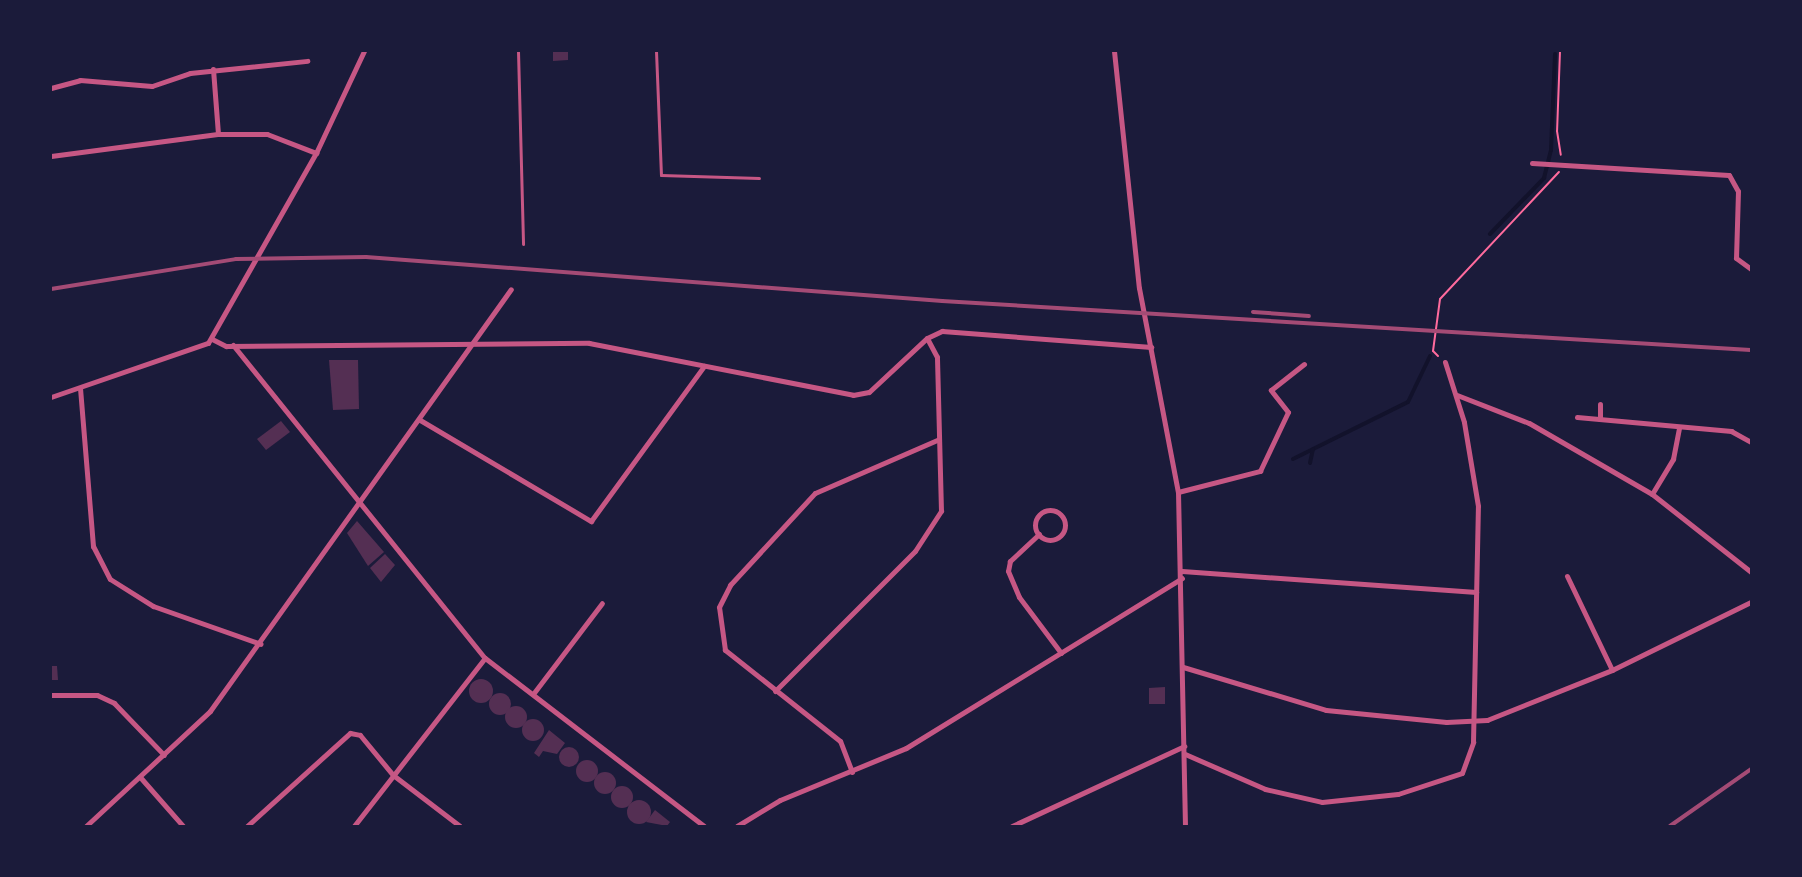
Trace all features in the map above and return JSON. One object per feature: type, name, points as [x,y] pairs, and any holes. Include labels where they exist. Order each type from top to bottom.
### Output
[{"type":"street","points":[[210,341],[268,233],[316,153],[364,51]]},
{"type":"street","points":[[1114,51],[1150,347],[1178,492],[1182,571],[1185,826]]},
{"type":"street","points":[[51,88],[80,81],[152,87],[213,69],[307,61]]},
{"type":"street","points":[[213,69],[218,134]]},
{"type":"street","points":[[51,156],[218,134],[267,134],[316,153]]},
{"type":"street","points":[[1532,163],[1729,175],[1738,191],[1736,258],[1751,269]]},
{"type":"street","points":[[86,826],[210,711],[261,644],[358,505],[476,344],[511,289]]},
{"type":"street","points":[[51,397],[210,341],[232,345],[583,342],[861,394],[927,338],[948,331],[1150,347]]},
{"type":"street","points":[[775,691],[915,551],[941,511],[937,357],[927,338]]},
{"type":"street","points":[[232,345],[358,505],[485,658],[704,826]]},
{"type":"street","points":[[1185,754],[1265,789],[1322,802],[1398,794],[1462,773],[1473,742],[1471,720],[1477,492],[1456,395],[1445,362]]},
{"type":"street","points":[[1178,492],[1260,471],[1287,412],[1271,390],[1304,364]]},
{"type":"street","points":[[420,420],[591,521],[704,366]]},
{"type":"street","points":[[80,388],[93,546],[110,579],[153,606],[261,644]]},
{"type":"street","points":[[1456,395],[1529,423],[1652,494],[1751,572]]},
{"type":"street","points":[[1600,404],[1600,418]]},
{"type":"street","points":[[1576,417],[1731,431],[1751,442]]},
{"type":"street","points":[[1652,494],[1673,459],[1679,428]]},
{"type":"street","points":[[852,772],[840,741],[725,650],[719,607],[730,585],[815,493],[939,439]]},
{"type":"street","points":[[1042,512],[1061,514],[1065,523],[1060,536],[1047,539],[1039,534],[1036,520],[1042,512]]},
{"type":"street","points":[[1039,534],[1010,561],[1008,571],[1019,597],[1061,653]]},
{"type":"street","points":[[1182,571],[1476,592]]},
{"type":"street","points":[[1567,576],[1612,670]]},
{"type":"street","points":[[737,826],[780,800],[906,748],[1182,578]]},
{"type":"street","points":[[1184,668],[1326,710],[1471,720],[1515,712],[1612,670],[1751,602]]},
{"type":"street","points":[[532,694],[602,603]]},
{"type":"street","points":[[354,826],[485,658]]},
{"type":"street","points":[[51,695],[97,695],[114,703],[164,755]]},
{"type":"street","points":[[247,826],[350,733],[360,735],[393,775],[460,826]]},
{"type":"street","points":[[1012,826],[1184,746]]},
{"type":"street","points":[[140,777],[183,826]]},
{"type":"lane","points":[[518,51],[524,244]]},
{"type":"lane","points":[[656,51],[661,174],[759,178]]},
{"type":"path","points":[[1445,362],[1433,351],[1440,299],[1563,164],[1557,131],[1560,51]]},
{"type":"building","points":[[553,51],[568,51],[568,60],[553,61]]},
{"type":"building","points":[[329,360],[358,360],[359,409],[333,410]]},
{"type":"building","points":[[281,421],[290,432],[266,450],[257,439]]},
{"type":"building","points":[[357,521],[384,552],[368,566],[347,533]]},
{"type":"building","points":[[385,554],[395,565],[381,582],[370,568]]},
{"type":"building","points":[[51,666],[57,666],[58,680],[51,680]]},
{"type":"building","points":[[481,679],[489,683],[493,691],[489,699],[481,703],[473,699],[469,691],[473,683]]},
{"type":"building","points":[[1165,687],[1165,704],[1149,704],[1149,688]]},
{"type":"building","points":[[500,693],[508,696],[511,704],[508,712],[500,715],[492,712],[489,704],[492,696]]},
{"type":"building","points":[[516,706],[526,713],[527,717],[520,727],[516,728],[506,721],[505,717],[512,707]]},
{"type":"building","points":[[533,719],[541,722],[544,730],[541,738],[533,741],[525,738],[522,730],[525,722]]},
{"type":"building","points":[[549,730],[565,743],[557,754],[543,751],[539,757],[534,753]]},
{"type":"building","points":[[565,747],[573,747],[579,753],[579,761],[573,767],[565,767],[559,761],[559,753]]},
{"type":"building","points":[[587,760],[595,763],[598,771],[595,779],[587,782],[579,779],[576,771],[579,763]]},
{"type":"building","points":[[605,772],[613,775],[616,783],[613,791],[605,794],[597,791],[594,783],[597,775]]},
{"type":"building","points":[[622,786],[630,789],[633,797],[630,805],[622,808],[614,805],[611,797],[614,789]]},
{"type":"building","points":[[639,800],[644,801],[650,807],[650,817],[644,823],[639,824],[634,823],[628,817],[627,812],[628,807],[634,801]]},
{"type":"building","points":[[655,810],[670,822],[667,826],[646,822]]},
{"type":"waterway","points":[[1490,234],[1544,178],[1551,150],[1555,54]]},
{"type":"waterway","points":[[1293,459],[1408,402],[1430,356]]},
{"type":"waterway","points":[[1310,463],[1313,449]]},
{"type":"railway","points":[[51,289],[236,259],[366,257],[942,301],[1751,350]]},
{"type":"railway","points":[[1253,312],[1309,316]]},
{"type":"railway","points":[[1670,826],[1751,769]]}]
